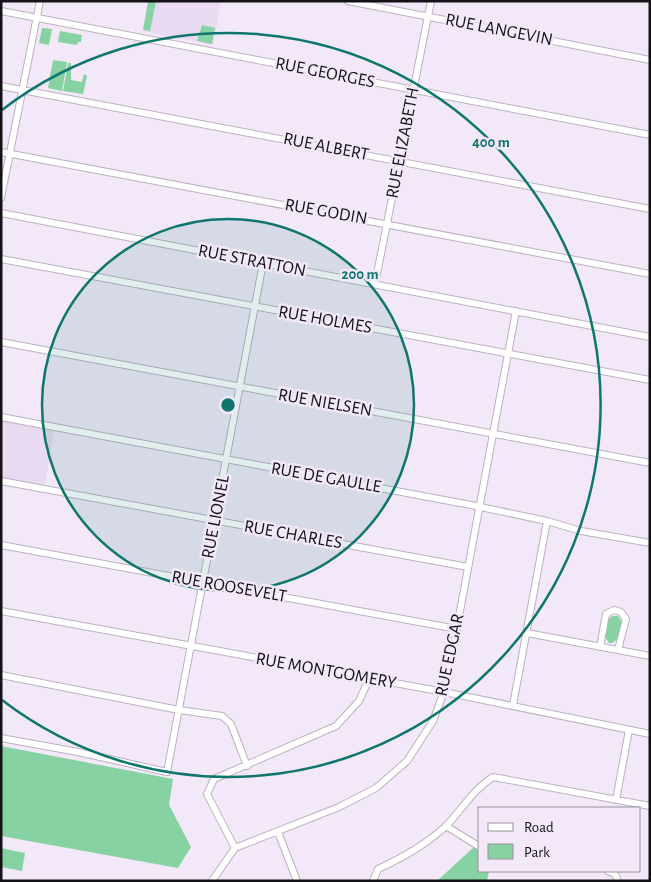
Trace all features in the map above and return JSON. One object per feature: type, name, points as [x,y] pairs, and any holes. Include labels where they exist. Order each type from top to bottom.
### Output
[{"type":"street","points":[[1,198],[40,1]]},
{"type":"street","name":"RUE LANGEVIN","points":[[348,1],[650,60]]},
{"type":"street","name":"RUE ELIZABETH","points":[[375,284],[431,1]]},
{"type":"street","name":"RUE GEORGES","points":[[1,11],[650,135]]},
{"type":"street","name":"RUE ALBERT","points":[[1,86],[650,208]]},
{"type":"street","name":"RUE GODIN","points":[[1,152],[650,274]]},
{"type":"street","name":"RUE STRATTON","points":[[1,213],[650,337]]},
{"type":"street","name":"RUE HOLMES","points":[[1,258],[650,380]]},
{"type":"street","name":"RUE LIONEL","points":[[1,738],[78,752],[167,772],[263,263]]},
{"type":"street","name":"RUE EDGAR","points":[[235,848],[278,832],[376,788],[407,762],[434,721],[444,692],[457,629],[478,506],[516,311]]},
{"type":"street","name":"RUE NIELSEN","points":[[1,342],[650,463]]},
{"type":"street","name":"RUE DE GAULLE","points":[[1,417],[478,506],[547,521],[581,531],[650,543]]},
{"type":"street","name":"RUE CHARLES","points":[[1,481],[468,567]]},
{"type":"street","points":[[513,705],[547,521]]},
{"type":"street","name":"RUE ROOSEVELT","points":[[1,545],[457,629]]},
{"type":"street","points":[[600,647],[606,614],[614,610],[621,612],[626,619],[618,650]]},
{"type":"street","name":"RUE MONTGOMERY","points":[[1,611],[513,705],[650,734]]},
{"type":"street","points":[[527,633],[650,656]]},
{"type":"street","points":[[1,675],[179,710],[222,716],[231,724],[247,766]]},
{"type":"street","points":[[212,881],[235,848],[207,794],[214,779],[336,726],[359,701],[369,679]]},
{"type":"street","points":[[616,800],[629,730]]},
{"type":"street","points":[[373,881],[378,869],[408,855],[446,826],[482,784],[493,778],[650,806]]},
{"type":"street","points":[[446,826],[478,846]]},
{"type":"street","points":[[278,832],[297,881]]},
{"type":"street","points":[[610,872],[615,874],[618,881]]},
{"type":"shaded area","points":[[144,1],[221,1],[213,45],[143,31],[148,3]]},
{"type":"shaded area","points":[[1,417],[55,427],[44,489],[1,481]]},
{"type":"green space","points":[[156,1],[150,31],[143,30],[148,2]]},
{"type":"green space","points":[[202,25],[215,28],[212,44],[197,41]]},
{"type":"green space","points":[[42,28],[52,29],[49,45],[39,43]]},
{"type":"green space","points":[[60,31],[82,35],[81,42],[78,42],[77,45],[58,42]]},
{"type":"green space","points":[[53,60],[67,62],[62,91],[48,88]]},
{"type":"green space","points":[[68,63],[71,63],[71,80],[82,82],[84,74],[87,76],[83,94],[63,91]]},
{"type":"green space","points":[[612,616],[618,616],[622,622],[619,638],[609,643],[605,637],[608,620]]},
{"type":"green space","points":[[1,746],[173,779],[169,805],[191,847],[178,868],[1,836]]},
{"type":"green space","points":[[475,846],[478,847],[478,872],[489,872],[487,881],[437,881]]},
{"type":"green space","points":[[1,848],[25,853],[22,871],[1,867]]}]
